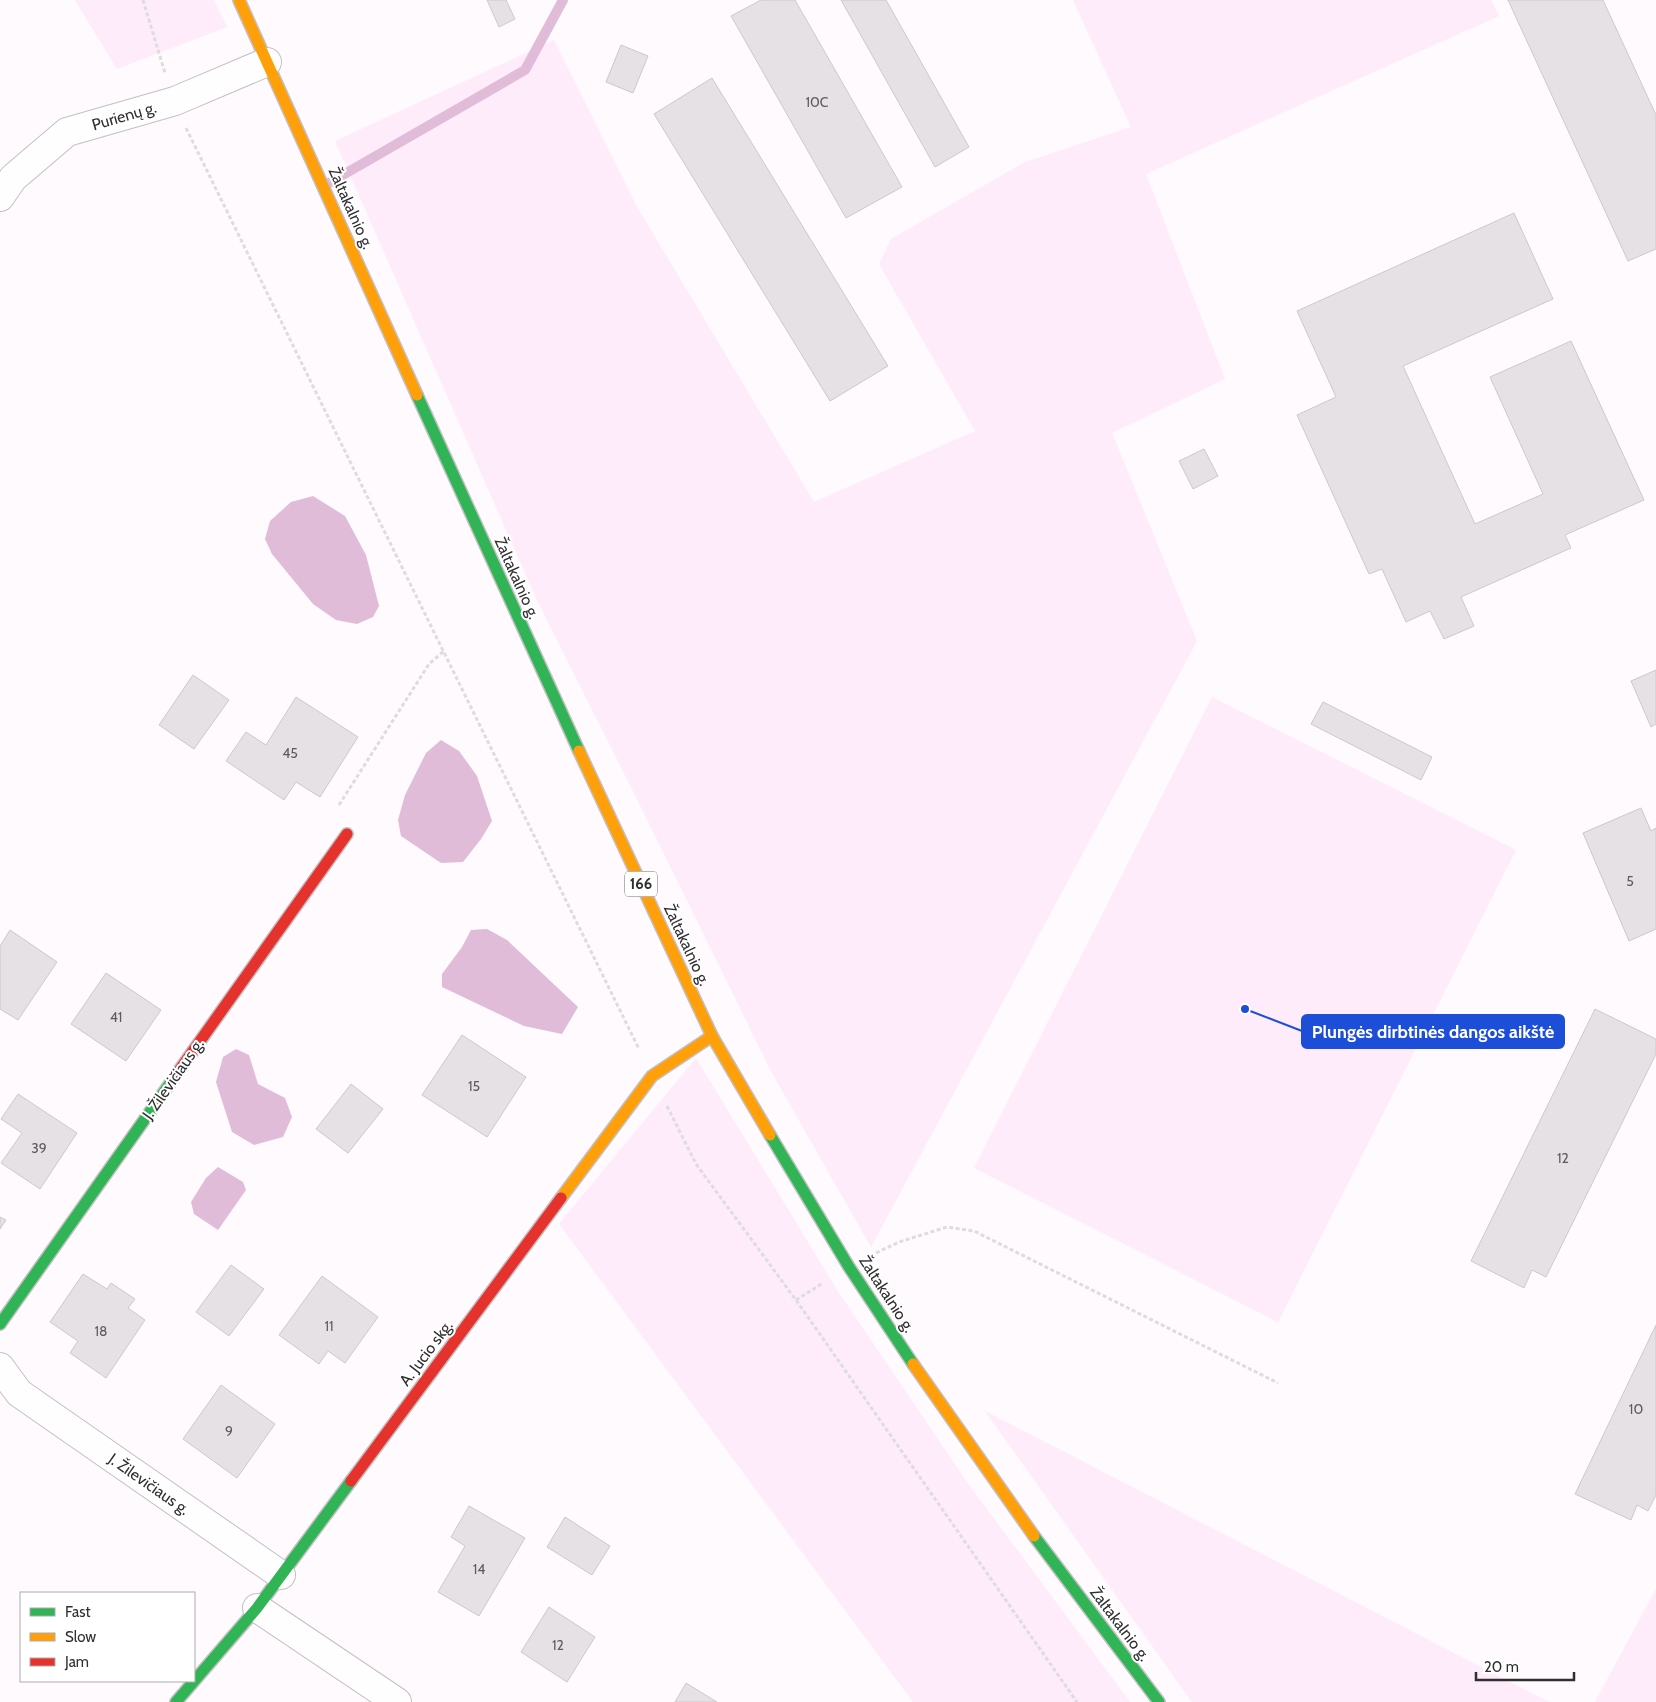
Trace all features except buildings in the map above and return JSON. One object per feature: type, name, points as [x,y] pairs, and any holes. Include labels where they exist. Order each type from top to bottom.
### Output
[{"type":"main road","name":"Žaltakalnio g.","points":[[239,0],[528,640],[712,1036],[779,1152],[849,1267],[930,1390],[1018,1515],[1159,1702]]},
{"type":"main road","name":"J. Žilevičiaus g.","points":[[0,1324],[347,834]]},
{"type":"main road","name":"A. Jucio skg.","points":[[195,1680],[257,1608],[652,1076],[712,1036]]},
{"type":"main road","name":"A. Jucio skg.","points":[[176,1702],[193,1682]]},
{"type":"street","name":"Purienų g.","points":[[0,197],[13,178],[67,132],[175,101],[267,62]]},
{"type":"street","name":"J. Žilevičiaus g.","points":[[0,1367],[19,1393],[281,1576]]},
{"type":"street","points":[[257,1608],[397,1702]]},
{"type":"path","points":[[143,0],[161,62],[189,133],[696,1164],[796,1300],[1077,1702]]},
{"type":"path","points":[[335,810],[429,664],[444,651]]},
{"type":"path","points":[[796,1300],[849,1267],[899,1242],[947,1227],[974,1232],[1278,1383]]},
{"type":"shaded area","points":[[75,0],[214,0],[227,27],[117,69]]},
{"type":"shaded area","points":[[1073,0],[1491,0],[1499,16],[1146,174],[1225,379],[1112,433],[1197,641],[871,1247],[771,1071],[536,598],[335,141],[554,40],[637,207],[814,502],[975,431],[879,264],[891,239],[1023,163],[1131,127]]},
{"type":"shaded area","points":[[313,496],[345,516],[366,555],[379,606],[373,617],[357,624],[336,620],[313,604],[272,554],[265,539],[270,521],[291,502]]},
{"type":"shaded area","points":[[1212,697],[1516,850],[1278,1322],[974,1168]]},
{"type":"shaded area","points":[[441,740],[459,751],[477,776],[492,821],[463,862],[441,863],[401,836],[398,820],[405,795],[426,753]]},
{"type":"shaded area","points":[[487,929],[507,940],[578,1007],[562,1034],[524,1026],[442,987],[442,974],[462,947],[471,930]]},
{"type":"shaded area","points":[[236,1049],[249,1055],[258,1084],[285,1098],[292,1117],[283,1137],[254,1145],[232,1132],[216,1082],[223,1057]]},
{"type":"shaded area","points":[[696,1058],[837,1290],[969,1485],[1130,1702],[913,1702],[559,1224]]},
{"type":"shaded area","points":[[218,1167],[243,1182],[246,1190],[218,1230],[194,1214],[191,1202],[206,1178]]},
{"type":"shaded area","points":[[985,1411],[1549,1702],[1192,1702]]},
{"type":"shaded area","points":[[1656,1589],[1656,1702],[1595,1702]]},
{"type":"waterway","points":[[329,183],[525,70],[563,0]]},
{"type":"traffic: fast","points":[[417,395],[579,751]]},
{"type":"traffic: fast","points":[[0,1324],[176,1075]]},
{"type":"traffic: fast","points":[[770,1135],[849,1267],[913,1364]]},
{"type":"traffic: fast","points":[[195,1680],[257,1608],[351,1481]]},
{"type":"traffic: fast","points":[[1034,1536],[1159,1702]]},
{"type":"traffic: fast","points":[[176,1702],[193,1682]]},
{"type":"traffic: slow","points":[[239,0],[417,395]]},
{"type":"traffic: slow","points":[[579,751],[712,1036],[770,1135]]},
{"type":"traffic: slow","points":[[561,1198],[652,1076],[712,1036]]},
{"type":"traffic: slow","points":[[913,1364],[1034,1536]]},
{"type":"traffic: jam","points":[[176,1075],[347,834]]},
{"type":"traffic: jam","points":[[351,1481],[561,1198]]},
{"type":"place","name":"Plungės dirbtinės dangos aikštė","points":[[1245,1009]]}]
